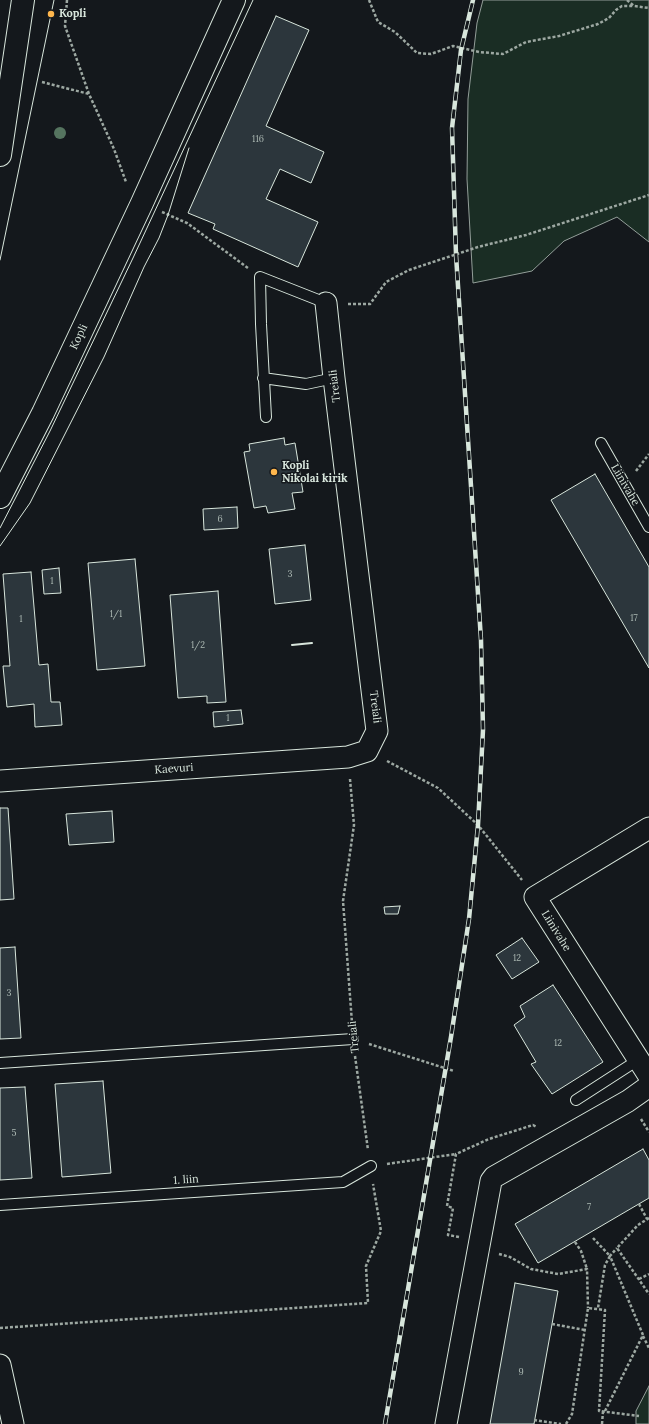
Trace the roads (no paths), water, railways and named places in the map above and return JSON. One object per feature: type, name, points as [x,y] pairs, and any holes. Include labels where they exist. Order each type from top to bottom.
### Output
[{"type":"street","points":[[1,143],[23,0]]},
{"type":"street","name":"Kopli","points":[[0,497],[43,413],[142,203],[234,0]]},
{"type":"street","name":"Treiali","points":[[326,303],[378,731],[357,754]]},
{"type":"street","name":"Kaevuri","points":[[0,781],[357,754]]},
{"type":"street","name":"Liinivahe","points":[[644,1068],[535,897],[649,828]]},
{"type":"street","points":[[446,1424],[491,1181],[494,1177],[619,1106],[649,1086]]},
{"type":"street","points":[[0,1365],[13,1424]]},
{"type":"lane","points":[[266,417],[263,378],[260,277],[326,303]]},
{"type":"lane","points":[[263,378],[306,384],[334,378]]},
{"type":"lane","name":"Liinivahe","points":[[601,443],[649,527]]},
{"type":"lane","points":[[0,1063],[353,1039]]},
{"type":"lane","points":[[576,1100],[644,1068]]},
{"type":"lane","name":"1. liin","points":[[0,1205],[343,1182],[371,1166]]},
{"type":"tram line","points":[[0,260],[54,0]]},
{"type":"tram line","points":[[0,528],[50,431],[133,258],[253,0]]},
{"type":"tram line","points":[[0,546],[30,503],[104,357],[144,267],[159,238],[168,215],[189,148]]},
{"type":"railway","points":[[385,1424],[451,1037],[469,919],[478,825],[483,730],[481,640],[456,255],[452,128],[461,50],[473,0]]},
{"type":"place","name":"Kopli","points":[[51,14]]},
{"type":"place","name":"Kopli Nikolai kirik","points":[[274,472]]}]
